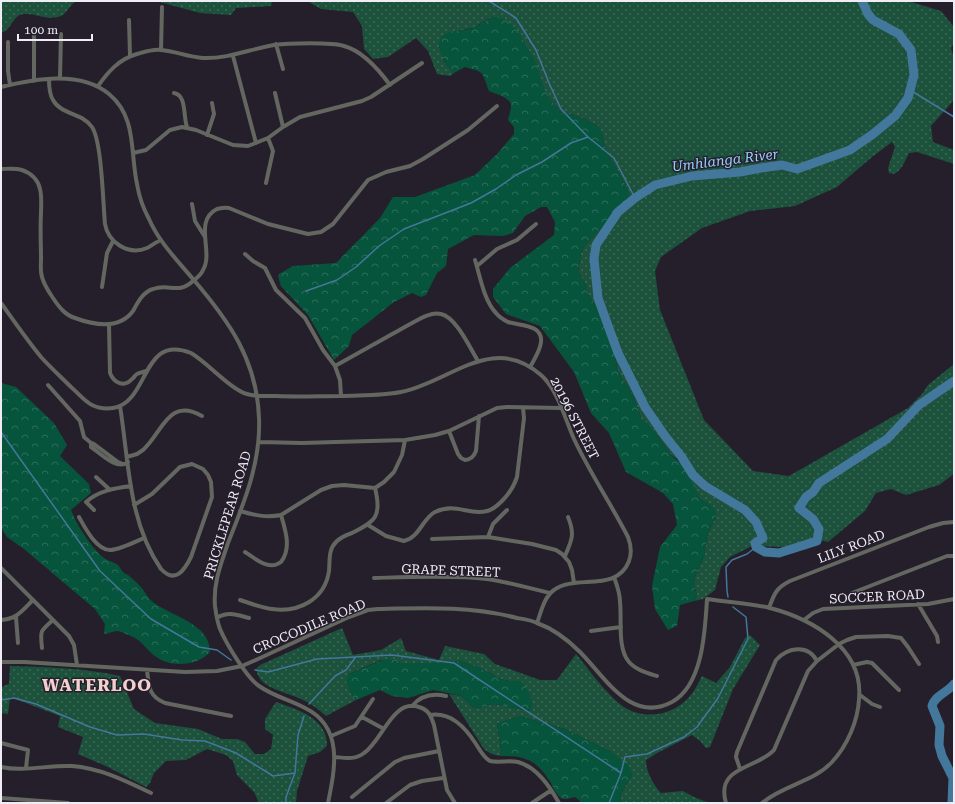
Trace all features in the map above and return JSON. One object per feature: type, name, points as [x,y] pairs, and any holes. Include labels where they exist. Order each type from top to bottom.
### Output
[{"type":"street","points":[[161,50],[162,7]]},
{"type":"street","points":[[129,20],[130,56]]},
{"type":"street","points":[[60,78],[61,34]]},
{"type":"street","points":[[34,35],[34,81]]},
{"type":"street","points":[[8,42],[8,71],[10,85]]},
{"type":"street","points":[[98,86],[114,67],[130,56],[150,50],[161,50],[201,58],[233,56],[276,44],[338,44],[348,47],[361,54],[370,62],[384,76],[390,85]]},
{"type":"street","points":[[276,44],[283,69]]},
{"type":"street","points":[[233,56],[256,143]]},
{"type":"street","points":[[133,153],[146,150],[170,130],[178,127],[187,127],[238,146],[248,146],[268,138],[283,126],[300,117],[362,101],[390,85],[422,63]]},
{"type":"street","name":"PRICKLEPEAR ROAD","points":[[1,87],[60,78],[80,80],[98,86],[110,94],[126,117],[130,129],[136,183],[149,220],[161,240],[228,323],[236,336],[249,365],[257,396],[260,442],[251,482],[217,574],[214,597],[217,618],[224,637],[248,676],[258,686],[311,711],[324,724],[331,736],[335,757],[328,803]]},
{"type":"street","points":[[49,79],[51,96],[56,104],[62,109],[81,117],[88,122],[95,132],[106,228],[113,241],[126,248],[138,250],[146,248],[161,240]]},
{"type":"street","points":[[174,92],[181,98],[187,127]]},
{"type":"street","points":[[275,93],[283,126]]},
{"type":"street","points":[[207,135],[214,114],[212,103]]},
{"type":"street","points":[[1,169],[16,169],[25,171],[33,176],[38,184],[41,197],[41,273],[46,287],[57,304],[64,313],[74,318],[109,325],[118,323],[126,318],[149,290],[158,288],[185,288],[203,271],[206,264],[207,254],[205,225],[208,218],[215,211],[226,207],[234,209],[257,221],[268,224],[308,234],[321,232],[333,224],[361,187],[371,178],[410,166],[423,159],[468,130],[497,106]]},
{"type":"street","points":[[266,183],[273,151],[268,138]]},
{"type":"street","points":[[192,204],[195,221],[205,237]]},
{"type":"street","points":[[477,266],[497,249],[517,240],[536,224]]},
{"type":"street","points":[[102,287],[107,253],[113,241]]},
{"type":"street","points":[[245,254],[265,268],[280,294],[305,318],[335,366],[340,380],[341,396]]},
{"type":"street","points":[[475,260],[489,304],[496,313],[508,322],[531,327],[540,335],[540,345],[530,367]]},
{"type":"street","points":[[1,303],[41,357],[92,405],[103,408],[120,406],[134,396],[146,371]]},
{"type":"street","points":[[335,366],[425,316],[434,314],[445,316],[452,320],[478,361]]},
{"type":"street","points":[[109,325],[110,373],[114,380],[119,384],[126,384],[132,380],[136,374],[146,371]]},
{"type":"street","name":"20196 STREET","points":[[146,371],[153,360],[165,352],[183,350],[195,355],[240,391],[257,396],[341,396],[390,394],[408,391],[478,361],[492,358],[507,359],[530,367],[540,374],[548,383],[579,449],[630,542],[631,556],[628,564],[622,572],[614,578]]},
{"type":"street","points":[[48,386],[80,421],[84,437],[91,443],[91,447],[112,462],[121,465],[128,462]]},
{"type":"street","points":[[120,406],[130,486],[134,505],[139,524],[144,538],[153,558],[163,572],[171,575],[181,573],[187,566],[212,497],[212,482],[206,471],[199,466],[192,464],[184,466],[174,472],[152,494],[134,505]]},
{"type":"street","points":[[260,442],[296,443],[405,440],[435,436],[449,431],[497,408],[561,408]]},
{"type":"street","points":[[368,525],[386,536],[404,541],[418,533],[430,516],[440,510],[454,508],[483,512],[492,509],[508,495],[516,481],[524,418],[523,408]]},
{"type":"street","points":[[127,457],[137,454],[143,450],[170,417],[177,411],[185,410],[202,416]]},
{"type":"street","points":[[449,431],[459,456],[465,460],[470,459],[476,451],[479,416]]},
{"type":"street","points":[[240,511],[263,516],[281,515],[321,490],[332,486],[344,484],[375,488],[384,482],[394,472],[402,455],[405,440]]},
{"type":"street","points":[[96,477],[110,489]]},
{"type":"street","points":[[94,510],[86,502],[91,498],[110,489],[130,486]]},
{"type":"street","points":[[240,600],[271,609],[283,610],[294,609],[311,602],[326,582],[329,572],[331,552],[334,545],[342,538],[368,525],[374,518],[378,508],[375,488]]},
{"type":"street","points":[[488,537],[493,524],[507,510]]},
{"type":"street","points":[[245,552],[266,564],[272,565],[281,562],[286,551],[287,538],[281,515]]},
{"type":"street","points":[[564,556],[573,537],[572,526],[568,516]]},
{"type":"street","points":[[79,517],[94,540],[102,549],[110,550],[144,538]]},
{"type":"street","name":"LILY ROAD","points":[[769,608],[774,593],[790,581],[929,527],[954,522]]},
{"type":"street","points":[[432,539],[488,537],[542,546],[556,550],[564,556],[572,570],[574,584]]},
{"type":"street","points":[[852,593],[946,556],[954,556]]},
{"type":"street","points":[[1,568],[72,641],[76,651],[77,665]]},
{"type":"street","name":"GRAPE STREET","points":[[374,578],[486,579],[550,593]]},
{"type":"street","points":[[537,623],[544,603],[550,593],[558,588],[614,578],[619,593],[622,645],[625,656],[629,662],[643,672],[657,676]]},
{"type":"street","name":"SOCCER ROAD","points":[[804,620],[813,613],[823,609],[937,603],[954,599]]},
{"type":"street","points":[[1,620],[16,617],[33,600]]},
{"type":"street","name":"CROCODILE ROAD","points":[[1,662],[24,662],[147,670],[217,671],[242,666],[349,617],[373,609],[463,609],[495,613],[537,623],[567,640],[626,700],[643,708],[656,708],[666,705],[683,694],[694,675],[700,656],[705,628],[707,600],[769,608]]},
{"type":"street","points":[[918,604],[937,636],[938,642]]},
{"type":"street","points":[[762,803],[778,791],[819,773],[832,763],[852,730],[860,695],[858,680],[853,665],[840,644],[826,633],[804,620],[769,608]]},
{"type":"street","points":[[217,618],[223,614],[229,613],[249,618]]},
{"type":"street","points":[[16,617],[18,643]]},
{"type":"street","points":[[42,648],[42,630],[53,620]]},
{"type":"street","points":[[590,631],[621,627]]},
{"type":"street","points":[[726,803],[724,795],[726,785],[732,774],[768,755],[774,750],[805,675],[810,667],[840,644],[856,637],[898,637],[905,642],[919,664]]},
{"type":"street","points":[[740,769],[736,757],[737,752],[776,660],[784,653],[794,649],[804,649],[811,652],[817,661]]},
{"type":"street","points":[[853,665],[868,662],[872,664],[899,690]]},
{"type":"street","points":[[147,670],[151,691],[160,701],[231,716]]},
{"type":"street","points":[[412,706],[418,700],[428,695],[446,696]]},
{"type":"street","points":[[860,695],[869,702],[880,707]]},
{"type":"street","points":[[331,736],[353,728],[374,698]]},
{"type":"street","points":[[335,757],[353,758],[360,756],[369,749],[390,719],[398,711],[405,707],[412,706],[422,708],[430,714],[434,725],[443,778],[448,793],[455,803]]},
{"type":"street","points":[[430,714],[441,714],[448,716],[457,722],[470,735],[487,760],[493,762],[518,762],[527,766],[541,778],[559,803]]},
{"type":"street","points":[[362,717],[384,729]]},
{"type":"street","points":[[1,743],[28,750],[26,768]]},
{"type":"street","points":[[352,797],[395,762],[404,758],[439,751]]},
{"type":"street","points":[[1,767],[82,767],[112,776],[151,792]]},
{"type":"street","points":[[386,803],[410,785],[422,781],[443,778]]},
{"type":"street","points":[[532,803],[550,791]]},
{"type":"street","points":[[1,798],[68,803]]},
{"type":"green space","points":[[1,1],[76,1],[64,14],[54,18],[28,14],[20,15],[14,20],[8,29],[1,33]]},
{"type":"green space","points":[[156,1],[272,1],[271,6],[236,8],[231,15],[200,13]]},
{"type":"green space","points":[[307,1],[908,1],[941,11],[954,27],[954,43],[951,48],[954,58],[954,100],[931,126],[933,142],[954,150],[954,164],[917,152],[909,153],[899,170],[894,174],[889,173],[888,168],[895,147],[892,142],[837,187],[795,206],[750,211],[702,228],[661,257],[655,271],[660,310],[704,420],[753,471],[789,476],[908,408],[922,394],[928,385],[954,364],[954,474],[939,485],[906,495],[891,489],[876,493],[865,511],[828,542],[816,539],[784,547],[752,546],[730,557],[721,567],[715,590],[703,599],[694,601],[697,595],[694,586],[695,577],[704,556],[707,536],[716,516],[713,507],[700,499],[679,460],[671,455],[652,428],[641,418],[632,392],[622,379],[617,368],[615,355],[600,313],[588,294],[586,285],[578,272],[581,253],[585,245],[620,208],[626,204],[627,188],[609,157],[603,141],[602,132],[598,126],[582,118],[570,114],[563,114],[554,105],[547,96],[518,31],[492,17],[473,28],[448,33],[439,46],[444,61],[454,73],[450,76],[437,74],[428,51],[416,38],[388,57],[373,59],[364,49],[362,26],[353,12],[321,9]]},
{"type":"green space","points":[[492,17],[503,19],[518,31],[536,63],[544,89],[554,105],[563,114],[570,114],[582,118],[598,126],[602,132],[603,141],[609,157],[627,188],[630,197],[626,204],[620,208],[585,245],[581,253],[578,272],[586,285],[588,294],[600,313],[615,355],[617,368],[622,379],[632,392],[641,418],[652,428],[671,455],[685,467],[700,499],[715,509],[716,516],[707,536],[704,556],[695,577],[694,586],[697,595],[694,601],[680,605],[677,626],[668,630],[655,609],[652,586],[660,547],[677,525],[673,504],[663,493],[626,472],[609,433],[591,413],[574,372],[540,326],[506,314],[493,297],[493,289],[510,268],[554,235],[555,222],[547,207],[541,207],[525,216],[513,233],[503,236],[474,235],[448,249],[446,266],[437,273],[426,295],[421,297],[412,293],[394,302],[352,335],[349,346],[334,360],[308,315],[281,286],[278,276],[293,266],[336,263],[380,218],[393,197],[415,197],[475,175],[497,154],[514,134],[514,127],[508,120],[511,106],[508,100],[489,91],[484,76],[476,70],[465,67],[454,73],[440,52],[439,46],[442,36],[454,31],[473,28]]},
{"type":"green space","points":[[1,383],[16,387],[54,423],[67,445],[60,456],[89,484],[91,493],[71,510],[90,543],[104,558],[118,565],[123,572],[130,576],[151,600],[197,627],[204,634],[208,642],[210,652],[205,656],[199,660],[186,664],[171,663],[158,658],[141,642],[132,636],[118,631],[105,634],[105,624],[95,609],[24,549],[7,537],[1,528]]},
{"type":"green space","points":[[342,628],[353,655],[381,650],[401,638],[406,651],[439,660],[445,646],[484,654],[495,664],[540,680],[557,680],[576,654],[603,687],[621,705],[629,710],[648,715],[675,709],[689,697],[702,676],[716,683],[730,667],[745,638],[750,635],[760,645],[733,689],[710,747],[706,748],[692,735],[646,760],[650,778],[661,793],[683,791],[709,803],[620,803],[621,794],[632,775],[611,752],[565,729],[519,716],[497,724],[502,756],[492,754],[484,749],[449,694],[462,696],[474,708],[494,704],[530,711],[521,681],[509,681],[497,678],[489,672],[461,661],[441,663],[400,663],[397,660],[381,660],[349,674],[350,692],[356,700],[326,716],[309,703],[269,686],[259,678],[256,669],[260,665]]},
{"type":"green space","points":[[385,659],[397,660],[400,663],[441,663],[461,661],[489,672],[497,678],[509,681],[521,681],[530,696],[532,708],[530,711],[494,704],[474,708],[462,696],[433,690],[408,698],[392,696],[380,690],[356,700],[350,692],[346,681],[349,674]]},
{"type":"green space","points":[[10,666],[52,667],[120,676],[134,709],[155,723],[198,729],[222,739],[237,739],[245,742],[255,754],[264,754],[271,749],[273,735],[265,729],[265,719],[276,702],[293,708],[317,722],[326,736],[327,746],[320,752],[308,756],[297,791],[296,803],[259,803],[254,792],[237,775],[233,761],[226,755],[207,749],[186,760],[166,761],[154,773],[150,783],[146,787],[108,767],[78,754],[83,737],[58,727],[60,716],[10,697],[8,714],[1,713],[1,687],[9,684]]},
{"type":"green space","points":[[519,716],[565,729],[611,752],[629,766],[632,775],[621,794],[620,803],[580,803],[580,801],[575,797],[563,799],[559,796],[541,770],[531,761],[518,757],[502,756],[497,724]]},
{"type":"waterway","points":[[489,1],[516,18],[536,50],[561,109],[588,137],[614,158],[635,198]]},
{"type":"waterway","name":"Umhlanga River","points":[[862,1],[868,14],[873,20],[899,34],[911,50],[914,75],[908,98],[895,116],[850,150],[797,169],[782,165],[740,172],[692,176],[655,185],[635,198],[618,212],[596,245],[594,259],[598,298],[618,353],[645,407],[693,475],[705,486],[745,510],[756,522],[763,538],[755,543],[756,547],[765,552],[779,553],[817,541],[819,529],[813,519],[799,508],[806,497],[813,492],[819,483],[887,439],[919,405],[954,381]]},
{"type":"waterway","points":[[910,90],[954,117]]},
{"type":"waterway","points":[[306,291],[337,280],[356,267],[379,246],[404,229],[471,203],[496,189],[516,175],[542,162],[571,143],[588,137]]},
{"type":"waterway","points":[[1,432],[100,571],[151,619],[199,647],[217,650],[231,660]]},
{"type":"waterway","points":[[728,597],[726,567],[732,560],[747,554],[756,547]]},
{"type":"waterway","points":[[609,803],[621,773],[625,757],[647,754],[684,737],[697,727],[718,698],[748,639],[746,617],[733,607]]},
{"type":"waterway","points":[[255,670],[268,672],[317,659],[392,655],[454,663],[621,773]]},
{"type":"waterway","points":[[309,704],[335,676],[346,670],[355,658]]},
{"type":"waterway","name":"Umhlanga River","points":[[952,803],[953,778],[942,756],[939,745],[940,726],[932,706],[936,699],[954,684]]},
{"type":"waterway","points":[[1,700],[14,698],[36,704],[90,727],[117,735],[144,734],[182,740],[205,741],[236,753],[273,776],[295,773]]},
{"type":"waterway","points":[[286,803],[286,797],[295,773],[298,735],[304,716]]},
{"type":"district","name":"WATERLOO","points":[[97,685]]}]
